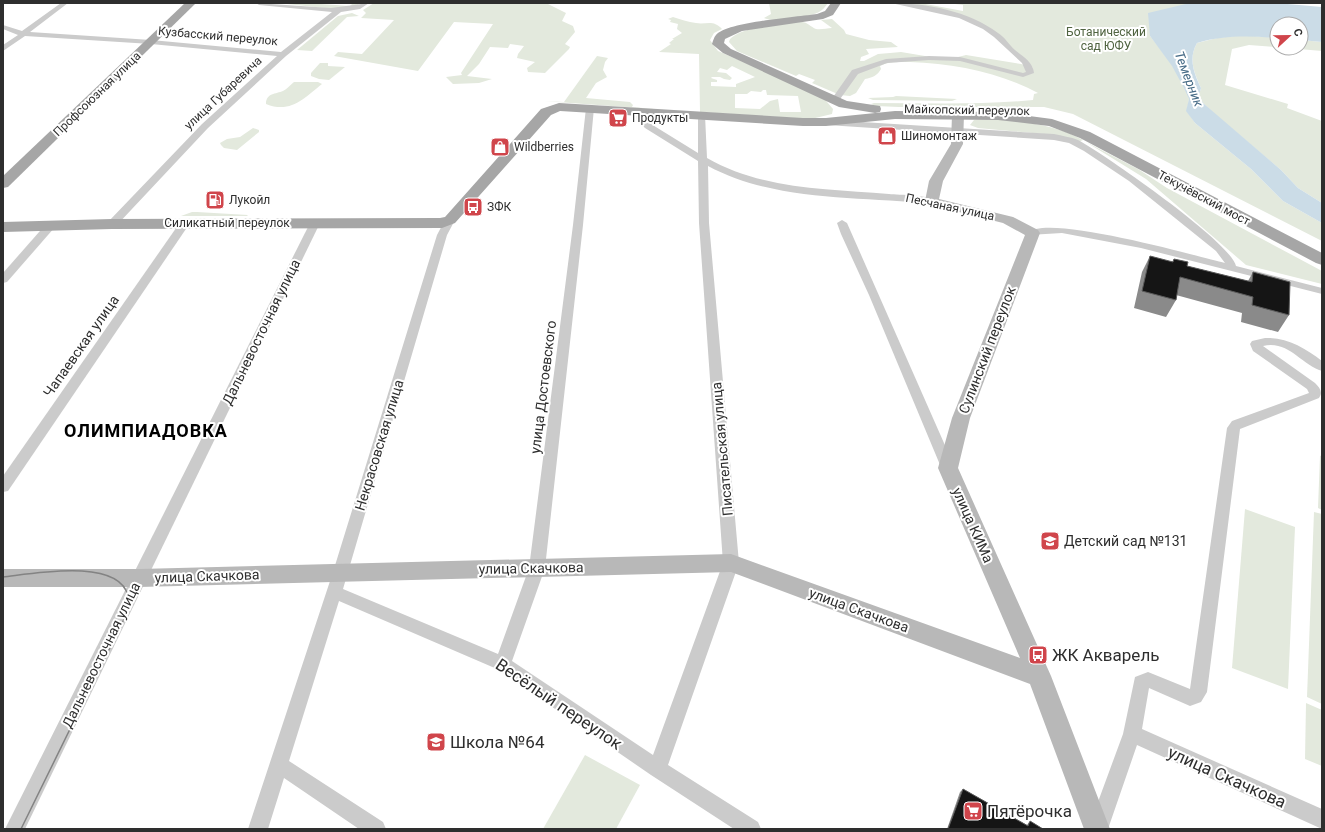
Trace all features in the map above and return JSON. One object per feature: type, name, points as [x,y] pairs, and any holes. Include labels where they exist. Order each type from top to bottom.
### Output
[{"type":"main road","name":"Профсоюзная улица","points":[[3,184],[191,3]]},
{"type":"main road","points":[[836,3],[829,13],[819,17],[739,28],[722,35],[718,42],[720,46],[727,51],[835,100],[861,118],[894,127]]},
{"type":"main road","points":[[826,122],[833,120],[841,114],[841,110],[835,100]]},
{"type":"main road","name":"Майкопский переулок","points":[[835,100],[877,113],[1030,118],[1091,133]]},
{"type":"main road","name":"Майкопский переулок","points":[[566,106],[702,117],[826,122],[861,118],[877,113],[1039,111],[1068,117],[1091,133]]},
{"type":"main road","name":"Некрасовская улица","points":[[450,220],[546,112],[554,108],[566,106]]},
{"type":"main road","points":[[877,113],[894,127]]},
{"type":"main road","name":"Текучёвский мост","points":[[1091,133],[1322,248]]},
{"type":"main road","name":"Текучёвский мост","points":[[1091,133],[1322,260]]},
{"type":"main road","name":"Силикатный переулок","points":[[3,227],[185,223],[435,224],[450,220]]},
{"type":"street","points":[[3,49],[66,3]]},
{"type":"street","points":[[259,3],[338,11]]},
{"type":"street","name":"улица Губаревича","points":[[112,224],[200,131],[283,54],[338,11],[354,9],[366,3]]},
{"type":"street","points":[[835,100],[855,72],[886,61],[929,58],[960,59],[1023,75],[1030,73],[1030,68],[997,35],[974,21],[894,3]]},
{"type":"street","name":"Кузбасский переулок","points":[[3,27],[23,34],[151,42],[283,54]]},
{"type":"street","name":"улица Достоевского","points":[[503,664],[537,568],[578,225],[590,108]]},
{"type":"street","name":"Песчаная улица","points":[[632,111],[643,123],[654,131],[702,159],[736,175],[796,190],[889,196],[932,201],[1008,220],[1033,233]]},
{"type":"street","points":[[932,201],[936,181],[957,144],[959,131],[958,115]]},
{"type":"street","name":"Писательская улица","points":[[657,769],[731,563],[704,223],[702,117]]},
{"type":"street","name":"Майкопский переулок","points":[[826,122],[1064,138],[1087,149],[1132,178],[1174,210],[1220,249],[1230,263],[1231,269]]},
{"type":"street","name":"Некрасовская улица","points":[[258,829],[341,572],[442,235],[450,220]]},
{"type":"street","name":"Чапаевская улица","points":[[3,487],[185,223]]},
{"type":"street","name":"Дальневосточная улица","points":[[15,829],[315,223]]},
{"type":"street","name":"улица КИМа","points":[[842,223],[851,249],[879,305],[919,406],[1040,676],[1098,829]]},
{"type":"street","points":[[3,280],[51,225]]},
{"type":"street","points":[[1033,233],[1043,230],[1062,230],[1141,245],[1322,291]]},
{"type":"street","name":"Сулинский переулок","points":[[948,468],[961,418],[1033,233]]},
{"type":"street","points":[[1098,829],[1132,734],[1141,683],[1148,680],[1190,698],[1195,696],[1198,692],[1234,428],[1237,424],[1315,395],[1315,391],[1311,386],[1257,348],[1256,344],[1268,340],[1284,344],[1299,351],[1322,367]]},
{"type":"street","name":"улица Скачкова","points":[[3,578],[139,578],[731,563],[1040,676]]},
{"type":"street","name":"Весёлый переулок","points":[[334,592],[503,664],[657,769],[751,829]]},
{"type":"street","name":"улица Скачкова","points":[[1132,734],[1322,819]]},
{"type":"street","points":[[278,764],[376,829]]},
{"type":"green space","points":[[307,3],[350,6],[353,3],[360,3],[358,5],[334,9],[287,4]]},
{"type":"green space","points":[[374,3],[546,3],[566,13],[562,21],[573,26],[575,32],[565,44],[570,47],[569,49],[545,73],[528,72],[527,68],[535,62],[517,58],[524,46],[510,44],[508,48],[490,47],[479,64],[467,76],[492,79],[479,83],[453,84],[446,77],[462,75],[461,73],[493,24],[454,22],[418,71],[334,56],[338,52],[362,54],[394,20],[361,18],[366,13],[363,10]]},
{"type":"green space","points":[[769,3],[828,3],[822,10],[814,14],[792,19],[775,20],[764,18],[771,14]]},
{"type":"green space","name":"Ботанический сад ЮФУ","points":[[900,3],[920,3],[963,11],[963,5],[947,3],[1190,3],[1186,4],[1150,36],[1173,66],[1184,84],[1189,99],[1187,111],[1195,123],[1251,169],[1283,201],[1322,223],[1322,241],[1073,114],[1044,107],[899,107],[876,106],[871,104],[1013,102],[1033,100],[1034,94],[1038,93],[992,74],[960,67],[927,63],[887,63],[880,66],[881,69],[876,75],[865,79],[856,93],[850,96],[840,95],[812,83],[815,80],[799,74],[796,76],[737,51],[729,42],[732,37],[739,33],[785,23],[802,22],[816,29],[832,28],[821,20],[832,19],[844,30],[846,34],[869,40],[891,42],[898,47],[866,49],[869,54],[861,57],[860,61],[864,61],[878,54],[901,52],[931,57],[954,58],[966,55],[1021,64],[1033,68],[975,20]]},
{"type":"green space","points":[[352,13],[359,16],[347,17],[312,51],[297,50],[338,16]]},
{"type":"green space","points":[[673,17],[693,23],[716,24],[722,29],[714,33],[710,40],[718,51],[822,96],[833,109],[832,114],[811,119],[700,112],[699,54],[659,52],[671,44],[669,43],[674,39],[672,39],[682,33],[677,29],[678,24],[670,22],[671,20],[668,19]],"holes":[[[732,66],[755,77],[736,84],[736,87],[711,86],[711,82],[717,82],[717,80],[711,78],[712,77],[720,77],[730,80],[732,78],[726,73],[717,72],[720,68],[727,70]],[[766,90],[767,95],[798,96],[801,112],[780,112],[778,99],[770,101],[760,109],[735,108],[735,94],[747,94],[751,91],[761,92]]]},
{"type":"green space","points":[[1242,35],[1269,37],[1269,46],[1249,45],[1232,49],[1225,85],[1288,104],[1287,108],[1322,121],[1322,203],[1298,188],[1281,170],[1203,103],[1199,95],[1201,88],[1194,71],[1192,60],[1194,49],[1197,43],[1217,38]]},
{"type":"green space","points":[[1309,41],[1322,42],[1322,51],[1309,50]]},
{"type":"green space","points":[[597,56],[608,58],[605,62],[603,70],[607,77],[596,83],[586,98],[630,102],[633,105],[632,107],[665,110],[544,101],[564,102]]},
{"type":"green space","points":[[320,63],[328,63],[328,66],[345,67],[329,80],[319,79],[311,76],[311,73]]},
{"type":"green space","points":[[294,82],[318,82],[322,84],[303,99],[290,106],[275,107],[266,104],[266,100],[270,96],[283,91]]},
{"type":"green space","points":[[896,96],[957,99],[952,101],[873,100],[868,98]]},
{"type":"green space","points":[[987,119],[1036,124],[1060,130],[1083,140],[1078,142],[1044,134],[978,128],[970,125],[974,120]]},
{"type":"green space","points":[[253,128],[259,130],[259,132],[237,150],[224,148],[220,143],[227,139],[240,137]]},
{"type":"green space","points":[[1086,142],[1138,169],[1167,188],[1322,271],[1322,284],[1246,265],[1146,179]]},
{"type":"green space","points":[[192,212],[248,215],[181,216]]},
{"type":"green space","points":[[1322,455],[1322,510],[1318,508],[1320,456]]},
{"type":"green space","points":[[1245,509],[1295,527],[1288,689],[1232,668]]},
{"type":"green space","points":[[1314,512],[1322,514],[1322,704],[1307,697]]},
{"type":"green space","points":[[1306,703],[1322,710],[1322,766],[1305,759]]},
{"type":"green space","points":[[585,755],[640,785],[616,829],[543,829]]},
{"type":"water","name":"Темерник","points":[[1190,3],[1276,3],[1322,7],[1322,42],[1309,41],[1309,16],[1269,16],[1269,38],[1237,37],[1207,40],[1197,43],[1192,60],[1194,71],[1201,88],[1199,95],[1203,103],[1281,170],[1298,188],[1322,203],[1322,223],[1283,201],[1251,169],[1195,123],[1186,111],[1189,99],[1184,88],[1172,66],[1150,36],[1148,13]]},
{"type":"building","points":[[1150,256],[1173,262],[1174,259],[1188,262],[1187,266],[1252,282],[1253,272],[1290,282],[1289,315],[1252,305],[1253,297],[1180,277],[1176,300],[1142,291]]},
{"type":"building","name":"Пятёрочка","points":[[963,789],[1028,826],[1030,821],[1043,829],[948,829]]},
{"type":"tram line","points":[[3,577],[52,571],[92,572],[109,576],[121,584],[128,596],[125,617],[21,829]]},
{"type":"place","name":"Продукты","points":[[618,118]]},
{"type":"place","name":"Шиномонтаж","points":[[887,136]]},
{"type":"place","name":"Wildberries","points":[[500,147]]},
{"type":"place","name":"Лукойл","points":[[215,200]]},
{"type":"place","name":"ЗФК","points":[[473,207]]},
{"type":"place","name":"Детский сад №131","points":[[1050,541]]},
{"type":"place","name":"ЖК Акварель","points":[[1038,655]]},
{"type":"place","name":"Школа №64","points":[[436,742]]},
{"type":"place","name":"Пятёрочка","points":[[973,811]]},
{"type":"district","name":"ОЛИМПИАДОВКА","points":[[146,430]]}]
